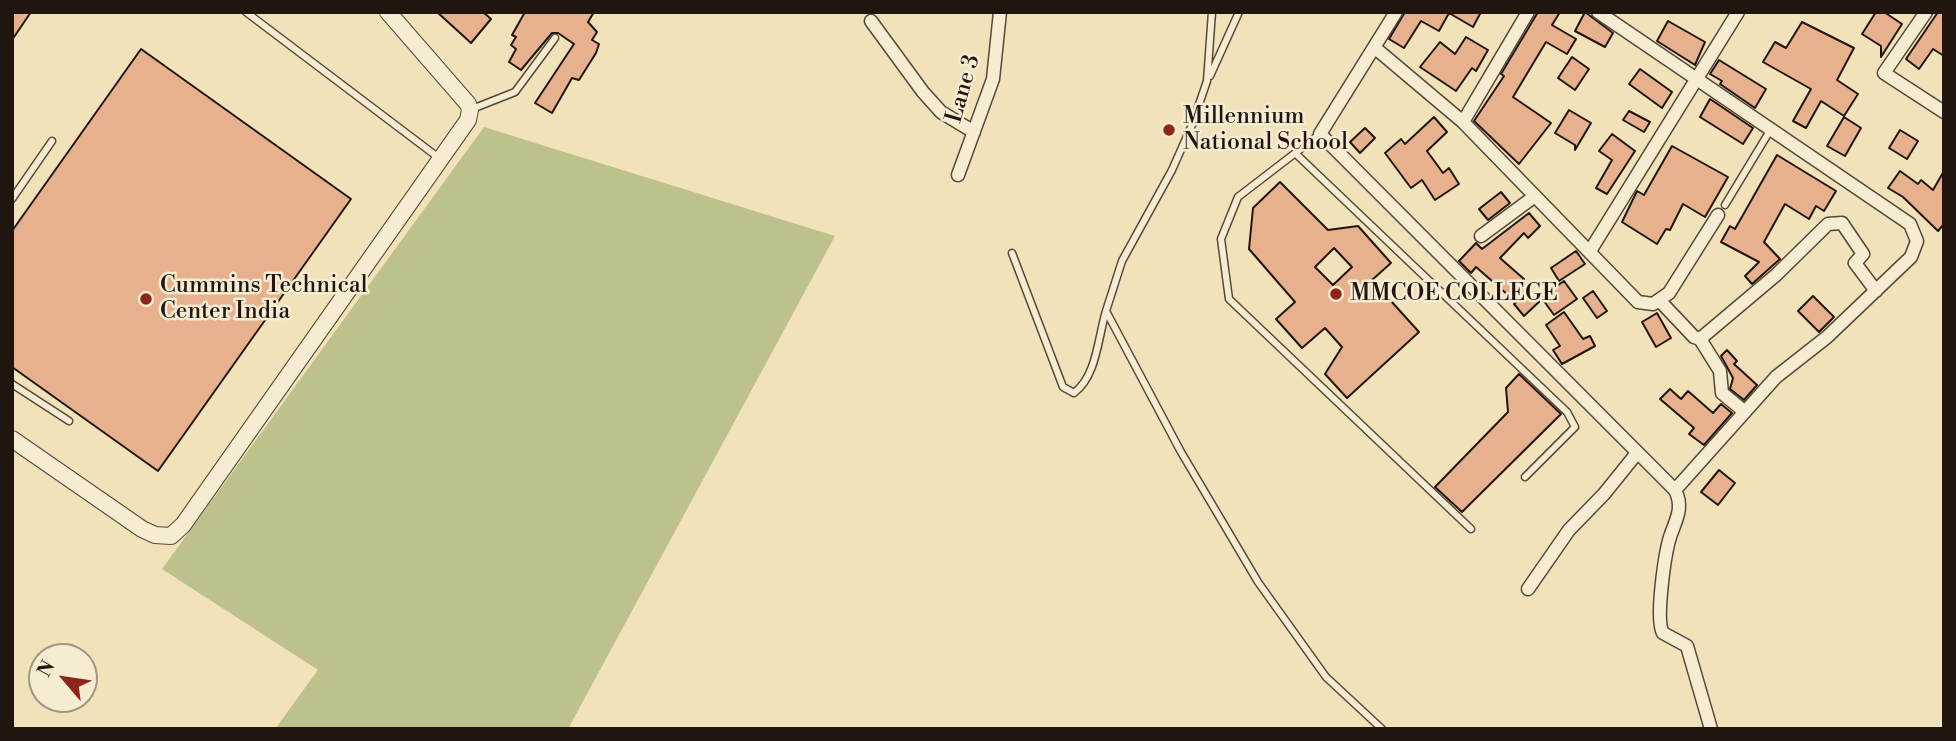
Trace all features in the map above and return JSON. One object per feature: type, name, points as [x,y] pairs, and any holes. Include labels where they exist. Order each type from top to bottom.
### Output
[{"type":"street","points":[[12,439],[142,529],[155,535],[171,536],[183,525],[468,120],[470,110],[388,12]]},
{"type":"street","name":"Lane 3","points":[[958,175],[993,79],[1000,12]]},
{"type":"street","points":[[1396,12],[1320,134],[1675,490],[1679,498],[1679,512],[1670,538],[1658,617],[1663,633],[1687,646],[1710,729]]},
{"type":"street","points":[[1463,122],[1528,12]]},
{"type":"street","points":[[1598,12],[1910,224],[1917,241],[1911,257],[1827,337],[1776,377],[1675,490]]},
{"type":"street","points":[[1590,251],[1738,12]]},
{"type":"street","points":[[1926,12],[1884,73],[1944,112]]},
{"type":"street","points":[[871,21],[923,92],[941,111],[974,132]]},
{"type":"street","points":[[1374,47],[1463,122],[1638,302],[1653,304],[1670,293],[1721,210]]},
{"type":"street","points":[[1481,236],[1535,196]]},
{"type":"street","points":[[1700,339],[1776,275],[1828,225],[1842,223],[1863,254],[1855,263],[1876,291]]},
{"type":"street","points":[[1660,301],[1693,337],[1700,339],[1720,371],[1722,393],[1745,412]]},
{"type":"street","points":[[1528,589],[1569,530],[1604,494],[1637,453]]},
{"type":"lane","points":[[246,12],[441,159]]},
{"type":"lane","points":[[1207,81],[1212,12]]},
{"type":"lane","points":[[1012,253],[1063,387],[1074,393],[1084,386],[1092,369],[1122,261],[1172,170],[1207,81],[1239,12]]},
{"type":"lane","points":[[470,110],[514,92],[555,38]]},
{"type":"lane","points":[[1721,210],[1772,128]]},
{"type":"lane","points":[[1320,134],[1238,197],[1221,239],[1229,299],[1471,529]]},
{"type":"lane","points":[[12,199],[52,141]]},
{"type":"lane","points":[[1295,153],[1567,412],[1575,428],[1525,477]]},
{"type":"lane","points":[[1106,311],[1181,452],[1258,582],[1326,677],[1382,729]]},
{"type":"lane","points":[[12,384],[69,421]]},
{"type":"green space","points":[[484,127],[835,236],[568,729],[275,729],[318,670],[162,569]]},
{"type":"building","points":[[12,12],[31,12],[12,40]]},
{"type":"building","points":[[437,12],[483,12],[491,19],[471,43]]},
{"type":"building","points":[[525,12],[594,12],[588,22],[597,32],[592,40],[599,44],[596,53],[579,80],[572,78],[552,113],[535,103],[574,44],[558,33],[552,33],[521,70],[509,62],[516,49],[511,45],[516,37],[512,35]]},
{"type":"building","points":[[1405,12],[1481,12],[1473,27],[1449,13],[1439,31],[1421,21],[1404,48],[1389,39]]},
{"type":"building","points":[[1538,12],[1560,12],[1552,25],[1576,39],[1567,54],[1546,42],[1513,97],[1551,123],[1519,164],[1474,121],[1504,76],[1501,74]]},
{"type":"building","points":[[1585,12],[1613,33],[1605,47],[1575,31]]},
{"type":"building","points":[[1876,12],[1884,12],[1902,24],[1881,57],[1881,46],[1862,34]]},
{"type":"building","points":[[1938,12],[1944,12],[1944,56],[1933,49],[1919,69],[1906,59]]},
{"type":"building","points":[[1668,21],[1705,42],[1695,65],[1657,41]]},
{"type":"building","points":[[1802,22],[1854,48],[1837,80],[1858,94],[1844,116],[1821,101],[1806,128],[1793,121],[1811,89],[1763,62],[1775,42],[1786,48]]},
{"type":"building","points":[[1466,37],[1488,50],[1476,71],[1472,68],[1456,91],[1420,67],[1440,42],[1455,54]]},
{"type":"building","name":"Cummins Technical Center India","points":[[141,49],[351,199],[158,471],[12,367],[12,231]]},
{"type":"building","points":[[1572,57],[1589,69],[1575,90],[1558,78]]},
{"type":"building","points":[[1719,60],[1766,89],[1755,108],[1710,74]]},
{"type":"building","points":[[1640,69],[1672,92],[1662,108],[1629,84]]},
{"type":"building","points":[[1710,99],[1753,128],[1743,144],[1700,117]]},
{"type":"building","points":[[1569,110],[1591,123],[1575,150],[1575,145],[1555,133]]},
{"type":"building","points":[[1629,111],[1650,122],[1644,132],[1623,120]]},
{"type":"building","points":[[1434,117],[1447,132],[1427,151],[1443,173],[1449,168],[1459,184],[1435,200],[1422,180],[1411,188],[1385,153],[1401,139],[1405,144]]},
{"type":"building","points":[[1844,117],[1861,128],[1845,156],[1827,146]]},
{"type":"building","points":[[1365,128],[1375,138],[1360,153],[1350,142]]},
{"type":"building","points":[[1900,130],[1918,141],[1907,159],[1889,148]]},
{"type":"building","points":[[1612,134],[1635,151],[1607,194],[1596,188],[1612,160],[1599,151]]},
{"type":"building","points":[[1672,146],[1728,177],[1705,217],[1683,204],[1670,230],[1666,229],[1657,244],[1622,222],[1637,191],[1644,195]]},
{"type":"building","points":[[1777,155],[1836,191],[1824,211],[1816,206],[1809,219],[1785,204],[1764,242],[1780,259],[1752,284],[1745,276],[1759,262],[1721,242],[1730,226],[1735,229]]},
{"type":"building","points":[[1900,171],[1918,184],[1921,180],[1933,190],[1944,171],[1944,224],[1938,231],[1903,197],[1888,188]]},
{"type":"building","name":"MMCOE COLLEGE","points":[[1280,182],[1328,230],[1358,226],[1391,263],[1372,280],[1419,332],[1347,398],[1325,374],[1342,347],[1325,328],[1302,348],[1276,319],[1295,302],[1249,249],[1253,208]],"holes":[[[1334,248],[1352,267],[1333,285],[1315,267]]]},
{"type":"building","points":[[1501,192],[1510,203],[1488,220],[1479,209]]},
{"type":"building","points":[[1529,213],[1540,226],[1528,238],[1524,233],[1500,258],[1524,279],[1522,281],[1540,301],[1524,316],[1514,304],[1516,302],[1476,267],[1471,273],[1459,261],[1476,243],[1482,249]]},
{"type":"building","points":[[1576,251],[1585,264],[1559,281],[1551,268]]},
{"type":"building","points":[[1564,281],[1577,299],[1554,315],[1541,297]]},
{"type":"building","points":[[1593,291],[1607,311],[1597,318],[1583,298]]},
{"type":"building","points":[[1813,296],[1834,317],[1819,332],[1798,311]]},
{"type":"building","points":[[1564,312],[1583,339],[1590,336],[1595,346],[1562,364],[1553,350],[1560,346],[1546,325]]},
{"type":"building","points":[[1657,313],[1671,338],[1656,347],[1642,322]]},
{"type":"building","points":[[1727,350],[1737,361],[1734,364],[1757,385],[1744,400],[1730,389],[1733,378],[1721,356]]},
{"type":"building","points":[[1519,374],[1561,414],[1462,512],[1435,487],[1508,412],[1506,388]]},
{"type":"building","points":[[1670,389],[1681,399],[1688,391],[1713,413],[1721,404],[1732,413],[1704,445],[1689,434],[1694,428],[1660,399]]},
{"type":"building","points":[[1719,470],[1735,483],[1718,505],[1701,492]]},
{"type":"place","name":"Millennium National School","points":[[1169,130]]},
{"type":"place","name":"MMCOE COLLEGE","points":[[1336,294]]},
{"type":"place","name":"Cummins Technical Center India","points":[[146,299]]}]
